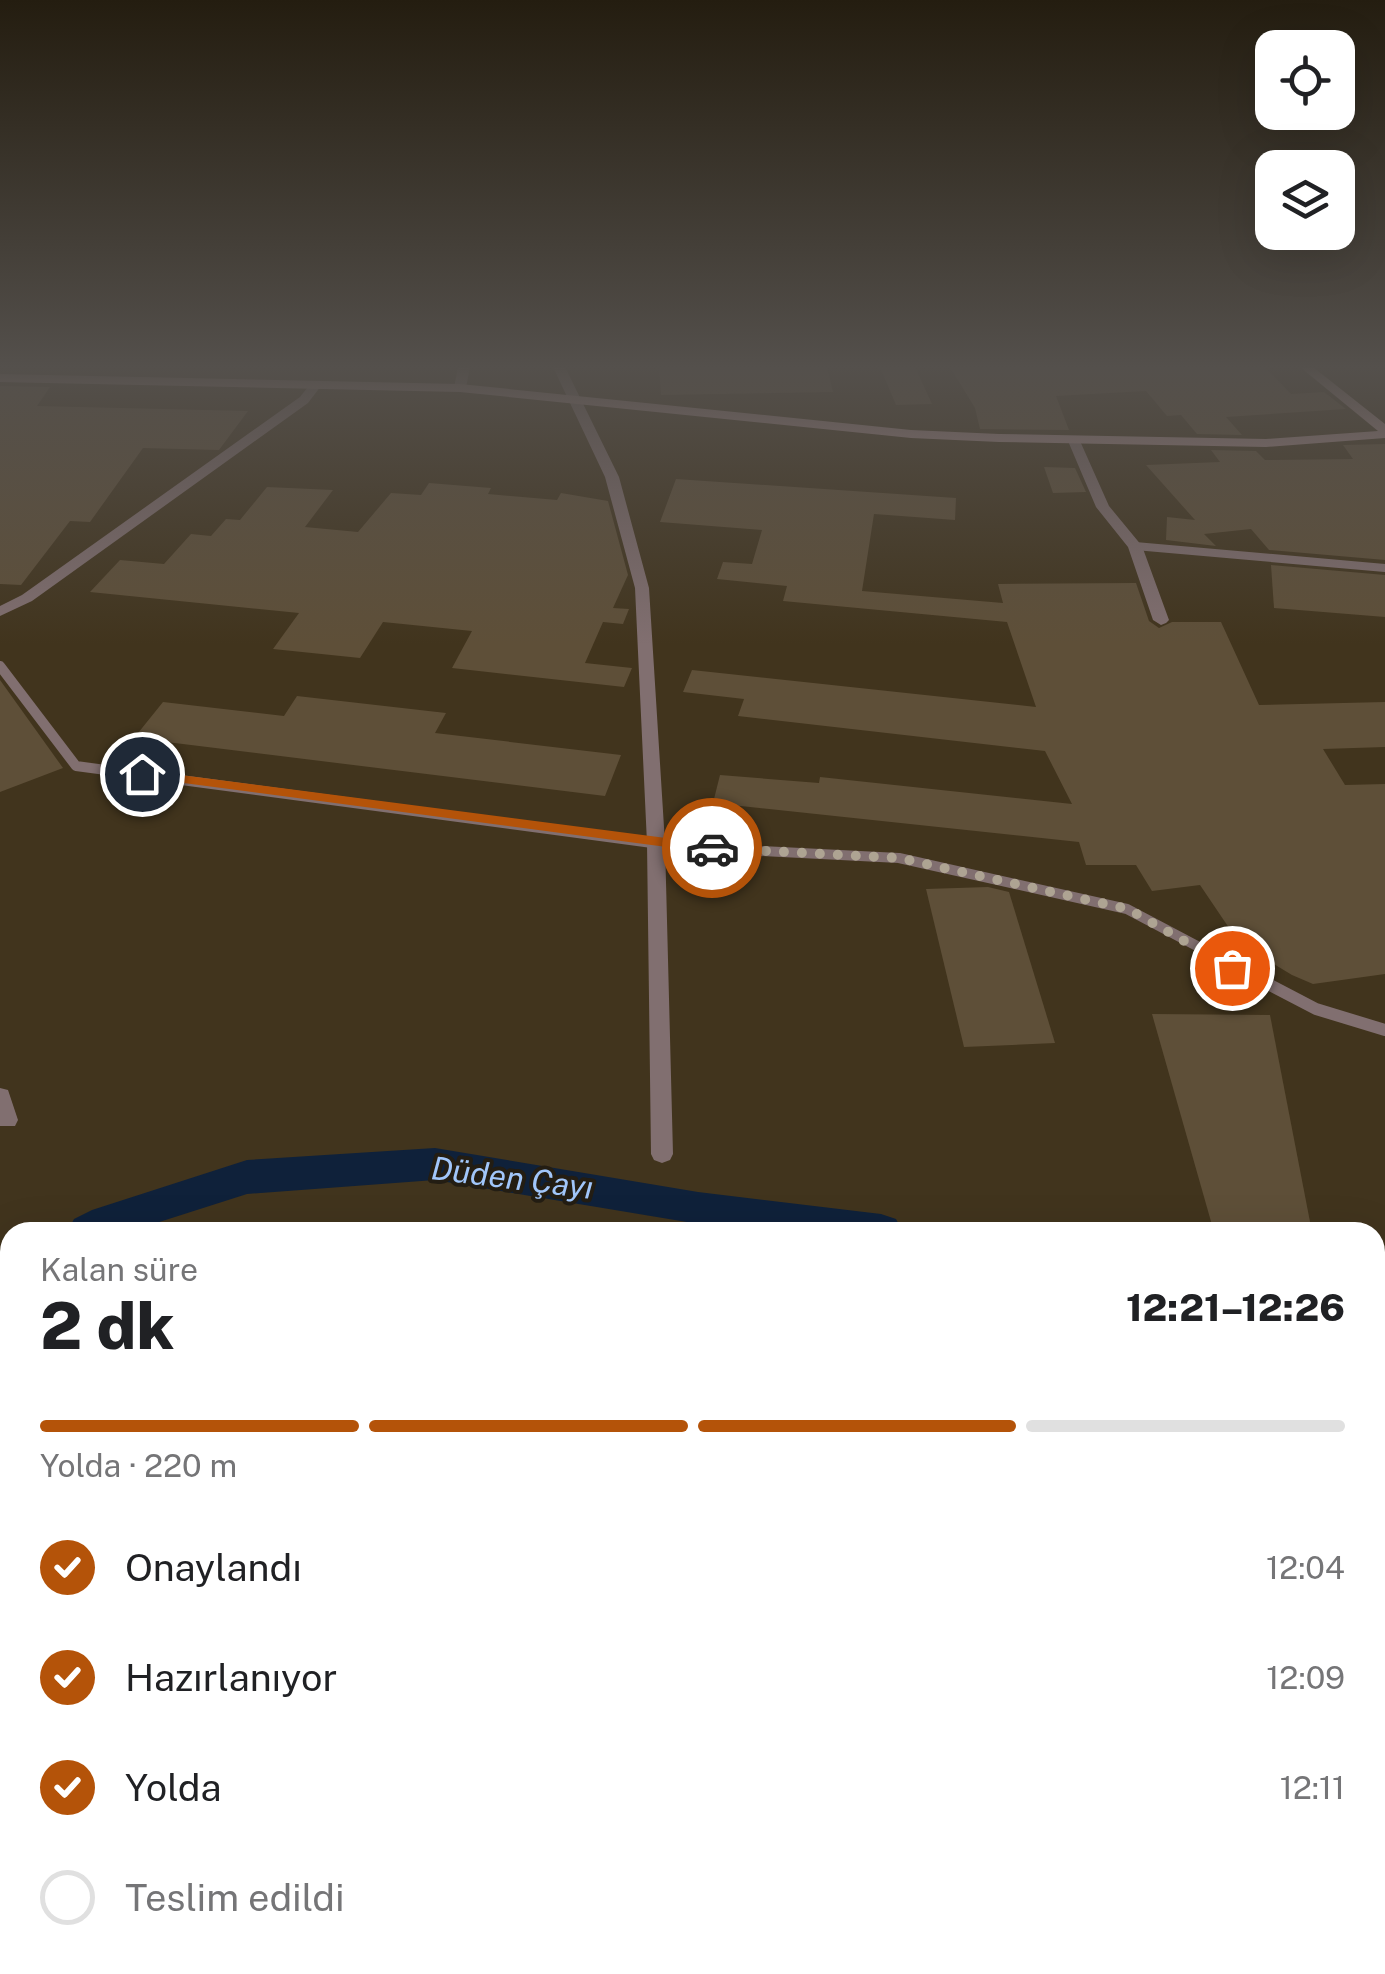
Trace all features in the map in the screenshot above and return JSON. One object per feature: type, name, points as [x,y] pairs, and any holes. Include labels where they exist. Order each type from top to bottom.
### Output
[{"type":"street","points":[[0,612],[27,598],[221,459]]},
{"type":"street","points":[[603,459],[612,477],[642,588],[656,843],[662,1154]]},
{"type":"street","points":[[1082,459],[1104,508],[1134,546],[1161,620]]},
{"type":"street","points":[[0,1096],[7,1120]]},
{"type":"lane","points":[[1134,546],[1385,568]]},
{"type":"lane","points":[[0,666],[76,766],[656,843],[899,858],[1128,909],[1316,1009],[1385,1030]]},
{"type":"building","points":[[0,459],[135,459],[90,522],[70,521],[21,585],[0,584]]},
{"type":"building","points":[[1385,459],[1385,560],[1269,550],[1251,529],[1204,534],[1216,546],[1166,540],[1167,517],[1195,520],[1146,465]]},
{"type":"building","points":[[1044,467],[1075,468],[1086,492],[1053,493]]},
{"type":"building","points":[[676,479],[956,498],[955,520],[874,514],[862,591],[1003,603],[998,584],[1136,583],[1149,621],[1159,628],[1172,622],[1221,622],[1259,705],[1385,702],[1385,747],[1323,749],[1345,785],[1385,784],[1385,974],[1313,984],[1292,975],[1254,952],[1246,953],[1200,885],[1152,891],[1136,865],[1086,865],[1079,842],[713,803],[720,775],[819,783],[820,777],[1072,804],[1045,751],[738,716],[744,699],[683,692],[692,670],[1036,707],[1007,622],[783,601],[787,586],[717,579],[723,562],[752,564],[762,530],[660,522]]},
{"type":"building","points":[[429,483],[491,488],[488,494],[557,500],[561,493],[608,501],[628,575],[613,608],[629,609],[623,624],[603,622],[585,663],[632,668],[624,687],[452,668],[472,631],[383,622],[360,658],[273,649],[299,613],[90,592],[120,560],[164,564],[191,534],[211,536],[226,519],[240,520],[267,487],[333,490],[305,527],[358,532],[391,493],[421,495]]},
{"type":"building","points":[[1271,565],[1385,575],[1385,617],[1274,608]]},
{"type":"building","points":[[0,680],[63,768],[0,792]]},
{"type":"building","points":[[297,696],[446,713],[435,733],[621,755],[605,796],[134,738],[163,702],[284,716]]},
{"type":"building","points":[[988,887],[1009,892],[1055,1043],[964,1047],[926,889]]},
{"type":"building","points":[[1152,1014],[1270,1015],[1310,1222],[1211,1222]]},
{"type":"waterway","name":"Düden Çayı","points":[[107,1222],[247,1177],[435,1164],[698,1209],[801,1222]]},
{"type":"way so far","points":[[712,848],[899,858],[1128,909],[1232,968]]},
{"type":"route","points":[[142,774],[712,848]]}]
